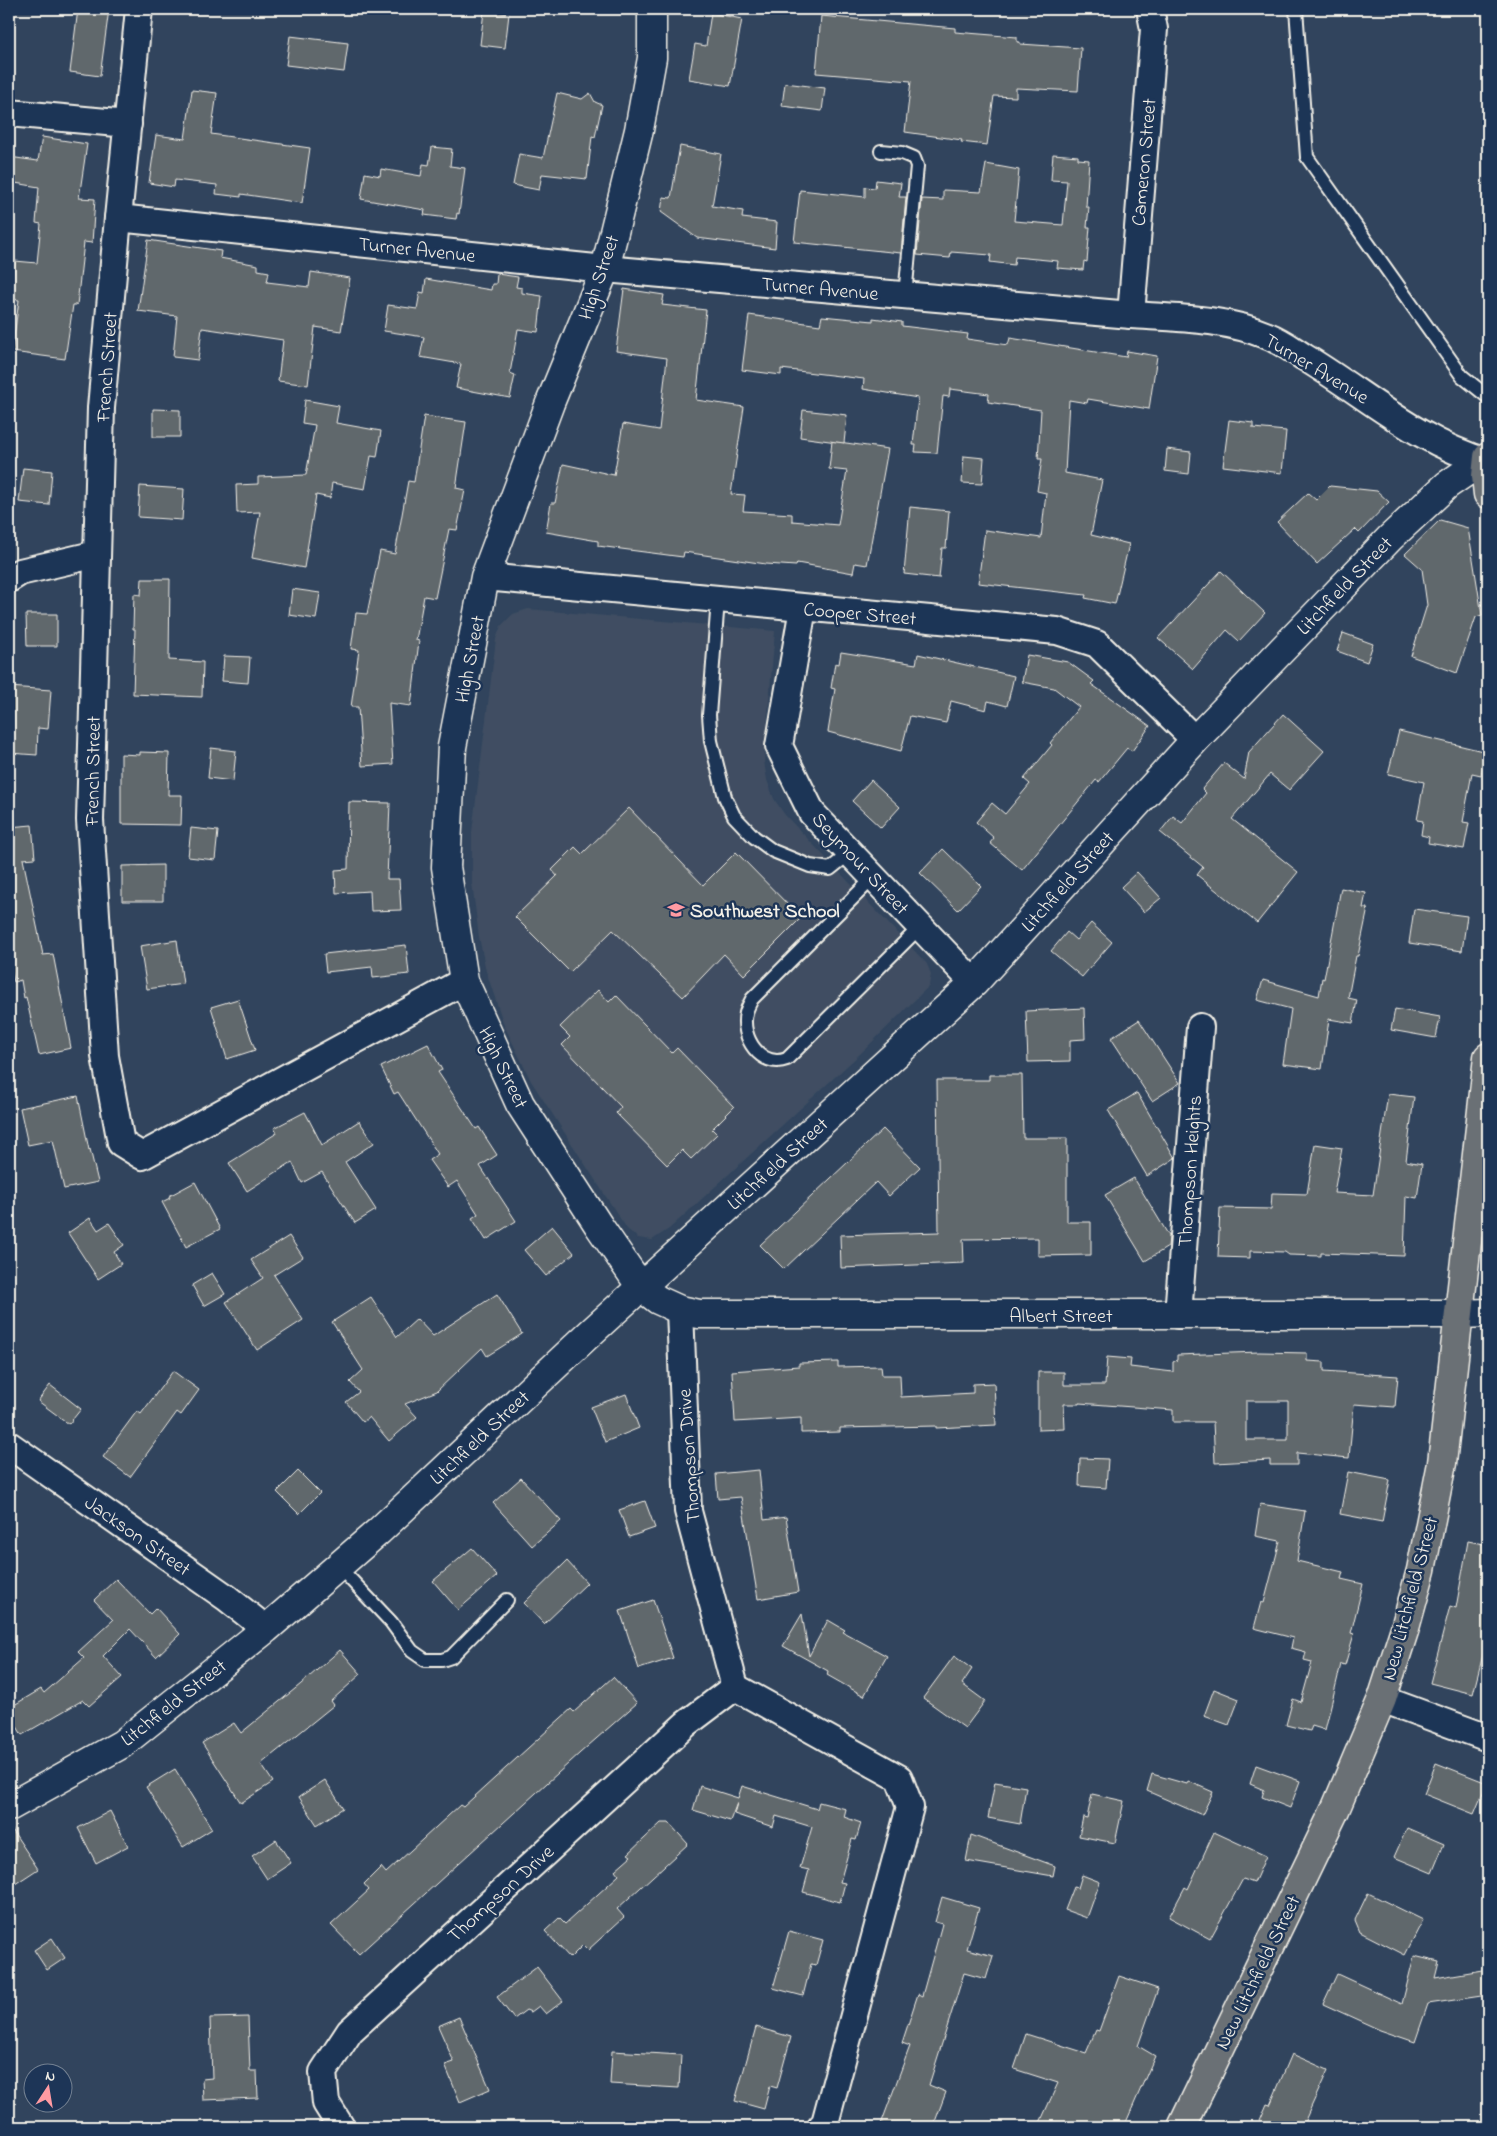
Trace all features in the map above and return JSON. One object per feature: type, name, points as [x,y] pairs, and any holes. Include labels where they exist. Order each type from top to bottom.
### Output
[{"type":"highway","points":[[1488,460],[1488,494]]},
{"type":"highway","name":"New Litchfield Street","points":[[1182,2127],[1335,1810],[1382,1699],[1405,1628],[1421,1570],[1442,1463],[1488,1057]]},
{"type":"street","name":"French Street","points":[[139,9],[101,408],[90,820],[105,1056],[121,1144],[142,1156],[464,981]]},
{"type":"street","name":"High Street","points":[[641,1287],[520,1104],[464,981],[446,867],[452,747],[485,577],[550,403],[605,269],[639,130],[652,58],[652,9]]},
{"type":"street","name":"Cameron Street","points":[[1131,315],[1154,29],[1150,9]]},
{"type":"street","points":[[9,112],[128,124]]},
{"type":"street","name":"Turner Avenue","points":[[118,218],[605,269],[904,296],[1211,320],[1268,336],[1321,367],[1426,436],[1465,455],[1488,460]]},
{"type":"street","name":"Litchfield Street","points":[[9,1807],[122,1744],[266,1629],[339,1567],[641,1287],[974,983],[1195,740],[1426,503],[1457,478],[1488,460]]},
{"type":"street","points":[[9,579],[20,572],[97,554]]},
{"type":"street","name":"Cooper Street","points":[[485,577],[1056,631],[1097,644],[1195,740]]},
{"type":"street","name":"Seymour Street","points":[[803,608],[779,746],[812,813],[974,983]]},
{"type":"street","name":"Thompson Heights","points":[[1178,1315],[1200,1027]]},
{"type":"street","name":"Albert Street","points":[[641,1287],[658,1300],[680,1310],[699,1314],[730,1316],[1488,1313]]},
{"type":"street","name":"Thompson Drive","points":[[341,2127],[326,2103],[323,2072],[350,2031],[686,1724],[735,1687],[688,1511],[680,1310]]},
{"type":"street","name":"Jackson Street","points":[[9,1445],[227,1598],[266,1629]]},
{"type":"street","points":[[735,1687],[899,1778],[910,1806],[825,2123],[821,2127]]},
{"type":"street","points":[[1382,1699],[1488,1738]]},
{"type":"lane","points":[[1296,9],[1307,157],[1462,376],[1488,397]]},
{"type":"lane","points":[[882,151],[902,153],[914,158],[917,166],[904,296]]},
{"type":"lane","points":[[718,600],[709,715],[711,741],[723,789],[734,816],[754,837],[773,851],[810,866],[830,869],[850,853]]},
{"type":"lane","points":[[873,878],[752,999],[745,1014],[746,1035],[755,1051],[769,1060],[779,1062],[787,1060],[920,927]]},
{"type":"lane","points":[[339,1567],[391,1622],[412,1651],[425,1660],[442,1660],[450,1657],[507,1600]]},
{"type":"shaded area","name":"Southwest School","points":[[528,609],[775,631],[764,761],[767,780],[774,799],[785,815],[927,964],[931,974],[929,986],[860,1054],[669,1229],[652,1240],[638,1238],[627,1229],[531,1081],[504,1025],[486,971],[479,937],[472,883],[472,832],[496,639],[501,626],[513,614]]},
{"type":"building","points":[[78,9],[109,9],[100,76],[70,72]]},
{"type":"building","points":[[484,11],[509,14],[505,48],[480,45]]},
{"type":"building","points":[[711,13],[742,19],[730,86],[689,79],[695,44],[706,46]]},
{"type":"building","points":[[821,16],[955,28],[955,32],[1017,37],[1017,42],[1020,42],[1020,44],[1081,48],[1078,91],[1016,88],[1016,97],[994,96],[987,145],[905,132],[911,81],[816,73]]},
{"type":"building","points":[[290,36],[348,43],[344,72],[286,65]]},
{"type":"building","points":[[785,83],[825,88],[822,111],[782,106]]},
{"type":"building","points":[[192,90],[217,93],[211,134],[310,148],[302,203],[241,194],[241,197],[216,194],[217,185],[175,180],[174,187],[149,183],[156,135],[185,139]]},
{"type":"building","points":[[557,93],[582,99],[590,93],[595,102],[602,105],[595,137],[592,136],[587,179],[542,174],[539,190],[513,185],[519,154],[543,158]]},
{"type":"building","points":[[42,137],[87,144],[79,198],[95,199],[92,243],[84,242],[77,305],[73,305],[65,359],[12,352],[19,300],[11,299],[15,261],[37,263],[41,224],[36,223],[39,187],[9,182],[9,157],[38,161]]},
{"type":"building","points":[[680,146],[721,154],[712,206],[743,211],[742,218],[777,222],[775,248],[697,238],[661,212],[663,197],[671,198]]},
{"type":"building","points":[[432,147],[452,149],[450,166],[465,168],[459,214],[457,213],[456,219],[424,215],[425,210],[361,199],[365,173],[380,176],[381,169],[421,176],[423,164],[429,165]]},
{"type":"building","points":[[1053,154],[1078,156],[1078,159],[1089,160],[1086,207],[1089,207],[1087,227],[1090,227],[1087,262],[1084,261],[1083,270],[1057,268],[1058,261],[1015,257],[1014,265],[990,262],[991,255],[951,252],[950,258],[917,255],[922,199],[943,200],[943,190],[981,192],[986,164],[1019,170],[1014,221],[1063,225],[1067,181],[1051,180]]},
{"type":"building","points":[[876,180],[901,183],[899,197],[906,197],[901,253],[794,242],[800,190],[865,197],[865,187],[875,188]]},
{"type":"building","points":[[148,240],[221,251],[220,258],[258,265],[258,270],[269,272],[267,282],[309,287],[311,272],[350,278],[341,331],[315,327],[308,385],[278,381],[283,340],[202,328],[198,360],[173,357],[177,316],[138,311]]},
{"type":"building","points":[[497,274],[518,277],[516,287],[522,288],[522,293],[542,296],[538,332],[518,329],[510,373],[515,375],[510,398],[456,388],[461,364],[420,357],[424,337],[384,331],[388,305],[417,309],[420,292],[424,293],[426,279],[491,290],[492,284],[496,284]]},
{"type":"building","points":[[624,289],[664,295],[662,305],[706,310],[696,400],[744,407],[731,494],[745,495],[743,511],[792,514],[792,521],[838,525],[847,471],[829,469],[832,441],[888,449],[867,565],[855,563],[853,573],[797,563],[796,566],[766,564],[684,552],[683,557],[598,546],[598,541],[546,532],[551,503],[555,503],[563,464],[614,475],[623,424],[659,430],[667,358],[616,351]]},
{"type":"building","points":[[749,315],[820,325],[822,316],[873,321],[873,318],[902,322],[902,326],[968,334],[967,339],[1008,345],[1010,338],[1126,357],[1127,351],[1157,356],[1149,409],[1088,399],[1087,403],[1069,400],[1065,473],[1102,480],[1091,535],[1129,544],[1115,604],[1085,598],[1086,595],[978,583],[985,530],[1041,538],[1046,493],[1037,491],[1042,459],[1038,459],[1041,410],[988,402],[989,394],[950,389],[949,397],[943,396],[937,453],[915,452],[916,445],[913,445],[918,398],[863,389],[864,379],[781,369],[781,375],[742,370]]},
{"type":"building","points":[[305,400],[339,406],[336,423],[381,431],[377,457],[371,456],[365,489],[332,483],[330,498],[316,495],[304,568],[252,558],[260,512],[237,513],[236,485],[258,484],[258,477],[306,475],[315,425],[302,423]]},
{"type":"building","points":[[153,409],[180,410],[180,437],[153,437]]},
{"type":"building","points":[[803,410],[847,415],[844,443],[800,437]]},
{"type":"building","points":[[424,416],[466,422],[456,488],[465,490],[457,530],[449,529],[435,598],[424,596],[416,640],[419,641],[411,706],[389,703],[393,764],[362,766],[358,707],[351,707],[359,650],[351,649],[356,613],[367,614],[380,551],[395,554],[408,481],[414,482]]},
{"type":"building","points":[[1229,420],[1253,423],[1253,428],[1286,431],[1282,473],[1223,466]]},
{"type":"building","points":[[1167,449],[1191,452],[1189,474],[1165,471]]},
{"type":"building","points":[[964,456],[984,458],[982,484],[962,483]]},
{"type":"building","points":[[23,468],[52,471],[49,505],[19,502]]},
{"type":"building","points":[[140,486],[184,489],[182,520],[138,517]]},
{"type":"building","points":[[1330,486],[1377,491],[1389,502],[1359,533],[1355,529],[1317,564],[1277,522],[1308,493],[1316,500]]},
{"type":"building","points":[[910,507],[949,511],[946,548],[942,548],[939,578],[904,574]]},
{"type":"building","points":[[1440,520],[1468,528],[1482,615],[1476,617],[1457,673],[1411,656],[1427,605],[1422,569],[1405,554]]},
{"type":"building","points":[[1221,571],[1265,613],[1239,641],[1227,630],[1193,669],[1158,638]]},
{"type":"building","points":[[142,579],[170,579],[169,660],[203,662],[202,697],[133,694],[134,594],[141,595]]},
{"type":"building","points":[[292,589],[320,593],[316,619],[289,615]]},
{"type":"building","points":[[26,614],[57,614],[57,646],[27,646]]},
{"type":"building","points":[[1343,633],[1373,644],[1367,662],[1337,651]]},
{"type":"building","points":[[841,652],[916,664],[918,654],[1014,676],[1007,706],[988,701],[986,710],[951,701],[946,723],[910,716],[901,751],[828,732],[835,689],[831,688],[835,663],[839,664]]},
{"type":"building","points":[[1027,655],[1068,662],[1094,681],[1091,684],[1150,726],[1132,751],[1127,748],[1099,782],[1096,780],[1022,870],[990,843],[994,838],[976,822],[992,803],[1005,814],[1030,784],[1024,779],[1052,745],[1050,743],[1079,707],[1054,688],[1022,682]]},
{"type":"building","points":[[224,656],[250,657],[248,683],[222,681]]},
{"type":"building","points":[[9,687],[51,690],[48,729],[38,728],[37,755],[9,753]]},
{"type":"building","points":[[1283,714],[1324,751],[1289,790],[1270,774],[1232,819],[1298,872],[1257,923],[1197,875],[1203,867],[1160,832],[1173,816],[1182,823],[1206,793],[1202,789],[1224,763],[1244,779],[1249,752]]},
{"type":"building","points":[[1399,731],[1487,752],[1481,775],[1472,773],[1463,822],[1469,823],[1464,849],[1428,843],[1429,837],[1421,835],[1423,821],[1417,820],[1424,782],[1388,774]]},
{"type":"building","points":[[211,748],[236,751],[233,781],[208,778]]},
{"type":"building","points":[[140,752],[169,753],[168,795],[182,795],[181,825],[121,824],[121,754],[140,755]]},
{"type":"building","points":[[871,780],[900,807],[881,828],[852,801]]},
{"type":"building","points":[[349,802],[390,803],[387,879],[399,879],[401,910],[371,911],[370,891],[336,893],[335,870],[348,869]]},
{"type":"building","points":[[629,808],[703,885],[736,852],[801,918],[744,975],[724,954],[683,997],[613,930],[570,972],[515,917],[557,876],[552,870],[575,847],[582,854]]},
{"type":"building","points":[[32,825],[35,858],[23,859],[43,955],[53,954],[71,1048],[39,1055],[21,980],[14,982],[9,958],[9,827]]},
{"type":"building","points":[[191,828],[218,831],[215,860],[188,857]]},
{"type":"building","points":[[943,849],[981,886],[958,910],[920,873]]},
{"type":"building","points":[[163,865],[163,901],[122,901],[122,866]]},
{"type":"building","points":[[1137,872],[1161,898],[1144,912],[1121,887]]},
{"type":"building","points":[[1341,888],[1366,893],[1363,908],[1368,908],[1348,998],[1357,1000],[1353,1023],[1329,1019],[1322,1069],[1283,1064],[1291,1009],[1257,1000],[1263,980],[1319,996],[1322,978],[1324,979]]},
{"type":"building","points":[[1414,909],[1467,916],[1462,951],[1409,943]]},
{"type":"building","points":[[1091,923],[1112,942],[1082,977],[1051,951],[1067,932],[1076,940]]},
{"type":"building","points":[[177,940],[183,984],[147,989],[140,946]]},
{"type":"building","points":[[406,945],[409,974],[373,978],[372,967],[326,972],[324,954]]},
{"type":"building","points":[[598,990],[609,1002],[616,995],[672,1053],[677,1048],[734,1107],[712,1129],[717,1134],[691,1159],[682,1150],[667,1165],[616,1113],[621,1107],[562,1045],[570,1037],[560,1027]]},
{"type":"building","points":[[238,999],[255,1050],[227,1059],[211,1007]]},
{"type":"building","points":[[1084,1008],[1085,1039],[1070,1040],[1070,1061],[1028,1062],[1026,1011]]},
{"type":"building","points":[[1395,1009],[1440,1017],[1436,1038],[1391,1030]]},
{"type":"building","points":[[1139,1020],[1180,1083],[1152,1101],[1111,1038]]},
{"type":"building","points":[[428,1044],[442,1070],[438,1072],[476,1129],[479,1127],[497,1155],[480,1166],[516,1221],[486,1240],[472,1218],[478,1214],[457,1181],[448,1187],[429,1160],[438,1154],[398,1092],[394,1094],[381,1067]]},
{"type":"building","points":[[989,1075],[1022,1075],[1023,1138],[1067,1138],[1067,1222],[1091,1222],[1091,1255],[1038,1256],[1038,1238],[963,1239],[964,1263],[841,1268],[840,1235],[939,1232],[937,1080],[989,1080]]},
{"type":"building","points":[[1137,1093],[1175,1158],[1147,1176],[1108,1110]]},
{"type":"building","points":[[1388,1094],[1414,1097],[1406,1161],[1422,1164],[1417,1198],[1406,1196],[1404,1256],[1321,1253],[1321,1256],[1289,1255],[1285,1252],[1250,1251],[1250,1258],[1218,1257],[1220,1208],[1271,1209],[1272,1193],[1307,1194],[1315,1144],[1342,1148],[1334,1193],[1373,1195]]},
{"type":"building","points":[[78,1096],[89,1150],[98,1182],[64,1189],[53,1140],[28,1145],[20,1108]]},
{"type":"building","points":[[305,1112],[322,1145],[359,1121],[374,1143],[345,1162],[376,1210],[355,1223],[322,1172],[302,1183],[292,1162],[247,1191],[229,1163],[277,1133],[274,1128]]},
{"type":"building","points":[[883,1129],[920,1167],[889,1196],[876,1182],[784,1269],[760,1245]]},
{"type":"building","points":[[1134,1178],[1169,1236],[1168,1247],[1145,1261],[1105,1195]]},
{"type":"building","points":[[195,1182],[220,1229],[186,1247],[162,1202],[170,1198],[169,1196]]},
{"type":"building","points":[[90,1218],[98,1230],[109,1223],[124,1245],[114,1252],[121,1264],[98,1279],[68,1233]]},
{"type":"building","points":[[552,1226],[574,1253],[546,1276],[524,1250]]},
{"type":"building","points":[[289,1236],[303,1257],[274,1275],[303,1320],[257,1350],[226,1302],[263,1278],[251,1260]]},
{"type":"building","points":[[212,1273],[225,1294],[204,1306],[192,1285]]},
{"type":"building","points":[[497,1294],[522,1334],[487,1356],[482,1348],[437,1391],[405,1404],[417,1417],[389,1441],[369,1417],[363,1422],[346,1402],[359,1392],[350,1382],[363,1370],[332,1322],[371,1297],[397,1337],[417,1319],[433,1336]]},
{"type":"building","points":[[1259,1352],[1307,1353],[1307,1361],[1324,1362],[1324,1371],[1398,1376],[1395,1407],[1354,1404],[1349,1458],[1297,1453],[1297,1465],[1270,1465],[1270,1460],[1215,1463],[1213,1422],[1173,1422],[1173,1410],[1079,1403],[1064,1404],[1065,1429],[1038,1430],[1038,1372],[1064,1372],[1064,1385],[1105,1385],[1107,1357],[1131,1359],[1130,1367],[1173,1372],[1173,1362],[1177,1360],[1177,1355]],"holes":[[[1246,1401],[1288,1401],[1288,1440],[1246,1440]]]},
{"type":"building","points":[[838,1362],[838,1367],[881,1366],[882,1375],[900,1375],[901,1397],[973,1393],[973,1384],[994,1383],[996,1425],[936,1428],[936,1426],[840,1428],[840,1432],[801,1433],[801,1418],[735,1422],[732,1371],[799,1366],[799,1363]]},
{"type":"building","points":[[173,1371],[199,1390],[181,1415],[177,1412],[130,1477],[103,1457],[137,1411],[141,1414]]},
{"type":"building","points":[[50,1385],[81,1409],[69,1424],[38,1401]]},
{"type":"building","points":[[626,1394],[639,1428],[605,1442],[591,1407]]},
{"type":"building","points":[[1080,1458],[1108,1459],[1106,1488],[1079,1486]]},
{"type":"building","points":[[759,1470],[764,1520],[786,1517],[798,1592],[758,1599],[741,1497],[718,1499],[716,1474]]},
{"type":"building","points":[[298,1471],[320,1493],[299,1514],[277,1492]]},
{"type":"building","points":[[1348,1472],[1390,1480],[1382,1522],[1340,1514]]},
{"type":"building","points":[[521,1478],[561,1521],[532,1546],[493,1503]]},
{"type":"building","points":[[645,1501],[655,1528],[629,1537],[619,1510]]},
{"type":"building","points":[[1260,1504],[1305,1511],[1297,1561],[1343,1572],[1341,1579],[1363,1584],[1351,1633],[1354,1634],[1345,1665],[1341,1664],[1325,1730],[1312,1726],[1310,1731],[1286,1725],[1293,1699],[1301,1702],[1312,1662],[1304,1660],[1306,1652],[1291,1648],[1293,1638],[1254,1628],[1261,1602],[1264,1603],[1280,1541],[1255,1536]]},
{"type":"building","points":[[1468,1541],[1488,1545],[1488,1635],[1473,1694],[1430,1683],[1450,1606],[1456,1608]]},
{"type":"building","points":[[472,1548],[497,1576],[458,1610],[433,1581]]},
{"type":"building","points":[[567,1561],[587,1583],[544,1624],[524,1603]]},
{"type":"building","points":[[116,1579],[150,1614],[156,1608],[180,1634],[156,1657],[130,1629],[103,1656],[122,1677],[89,1706],[83,1700],[22,1735],[9,1713],[9,1708],[41,1689],[44,1693],[84,1658],[78,1652],[113,1620],[94,1600]]},
{"type":"building","points":[[653,1600],[673,1658],[639,1669],[620,1611]]},
{"type":"building","points":[[802,1614],[809,1656],[828,1620],[845,1630],[843,1632],[887,1656],[864,1696],[827,1675],[828,1671],[783,1646]]},
{"type":"building","points":[[340,1650],[361,1674],[331,1701],[334,1705],[261,1764],[273,1782],[241,1803],[202,1743],[234,1723],[241,1733]]},
{"type":"building","points":[[954,1656],[972,1669],[962,1684],[985,1701],[965,1728],[923,1698]]},
{"type":"building","points":[[613,1677],[637,1703],[359,1954],[331,1925],[369,1890],[364,1884],[381,1867],[386,1873],[460,1805],[463,1807],[571,1709],[574,1712]]},
{"type":"building","points":[[1214,1689],[1239,1699],[1229,1725],[1204,1716]]},
{"type":"building","points":[[1436,1763],[1487,1783],[1474,1814],[1424,1794]]},
{"type":"building","points":[[1256,1765],[1300,1781],[1290,1808],[1262,1797],[1264,1790],[1250,1784]]},
{"type":"building","points":[[175,1769],[212,1829],[183,1847],[146,1787]]},
{"type":"building","points":[[1152,1774],[1187,1784],[1188,1781],[1213,1792],[1202,1815],[1147,1791]]},
{"type":"building","points":[[325,1780],[343,1808],[317,1825],[299,1797]]},
{"type":"building","points":[[995,1782],[1026,1787],[1020,1824],[988,1818]]},
{"type":"building","points":[[700,1786],[738,1798],[742,1786],[817,1809],[819,1802],[846,1809],[844,1817],[861,1823],[856,1840],[852,1839],[840,1882],[845,1883],[840,1902],[803,1892],[809,1870],[800,1868],[812,1827],[776,1816],[773,1827],[734,1814],[737,1803],[730,1821],[693,1810]]},
{"type":"building","points":[[1092,1794],[1124,1801],[1115,1843],[1079,1836],[1083,1817],[1087,1818]]},
{"type":"building","points":[[110,1811],[128,1846],[96,1863],[78,1828]]},
{"type":"building","points":[[661,1823],[669,1823],[688,1844],[617,1909],[624,1917],[588,1950],[583,1945],[570,1958],[545,1931],[559,1918],[565,1924],[619,1875],[615,1870],[631,1856],[628,1854]]},
{"type":"building","points":[[9,1825],[38,1869],[9,1888]]},
{"type":"building","points":[[1407,1828],[1444,1844],[1432,1873],[1394,1857]]},
{"type":"building","points":[[1214,1832],[1266,1856],[1254,1883],[1243,1879],[1210,1939],[1169,1917],[1185,1887],[1188,1889]]},
{"type":"building","points":[[971,1835],[1055,1866],[1053,1876],[966,1861]]},
{"type":"building","points":[[276,1840],[291,1863],[267,1879],[252,1856]]},
{"type":"building","points":[[1082,1875],[1100,1882],[1087,1918],[1065,1910],[1074,1887],[1078,1888]]},
{"type":"building","points":[[1368,1893],[1423,1920],[1405,1955],[1360,1932],[1355,1920]]},
{"type":"building","points":[[942,1897],[979,1908],[967,1949],[993,1956],[986,1979],[964,1973],[929,2085],[946,2092],[933,2127],[880,2127],[910,2046],[902,2043],[918,1994],[922,1996],[942,1924],[935,1922]]},
{"type":"building","points":[[789,1931],[823,1940],[816,1965],[811,1964],[803,1996],[773,1988]]},
{"type":"building","points":[[52,1938],[65,1958],[47,1970],[34,1950]]},
{"type":"building","points":[[1414,1956],[1439,1962],[1435,1978],[1488,1969],[1488,1995],[1428,2004],[1415,2042],[1380,2030],[1323,2004],[1337,1974],[1402,2004]]},
{"type":"building","points":[[537,1967],[563,2001],[546,2014],[539,2006],[531,2012],[526,2010],[514,2019],[497,1997]]},
{"type":"building","points":[[1119,1976],[1158,1989],[1138,2046],[1155,2056],[1124,2127],[1038,2127],[1058,2083],[1014,2069],[1026,2034],[1086,2053],[1096,2030],[1099,2031]]},
{"type":"building","points":[[248,2017],[250,2071],[257,2071],[258,2098],[203,2100],[202,2079],[212,2078],[210,2018]]},
{"type":"building","points":[[459,2017],[490,2089],[460,2102],[445,2065],[454,2062],[438,2026]]},
{"type":"building","points":[[756,2027],[791,2037],[777,2088],[770,2086],[764,2109],[735,2101]]},
{"type":"building","points":[[612,2051],[681,2055],[679,2088],[610,2084]]},
{"type":"building","points":[[1292,2054],[1328,2070],[1302,2127],[1257,2127],[1267,2104],[1270,2105]]},
{"type":"place","name":"Southwest School","points":[[676,910]]}]
